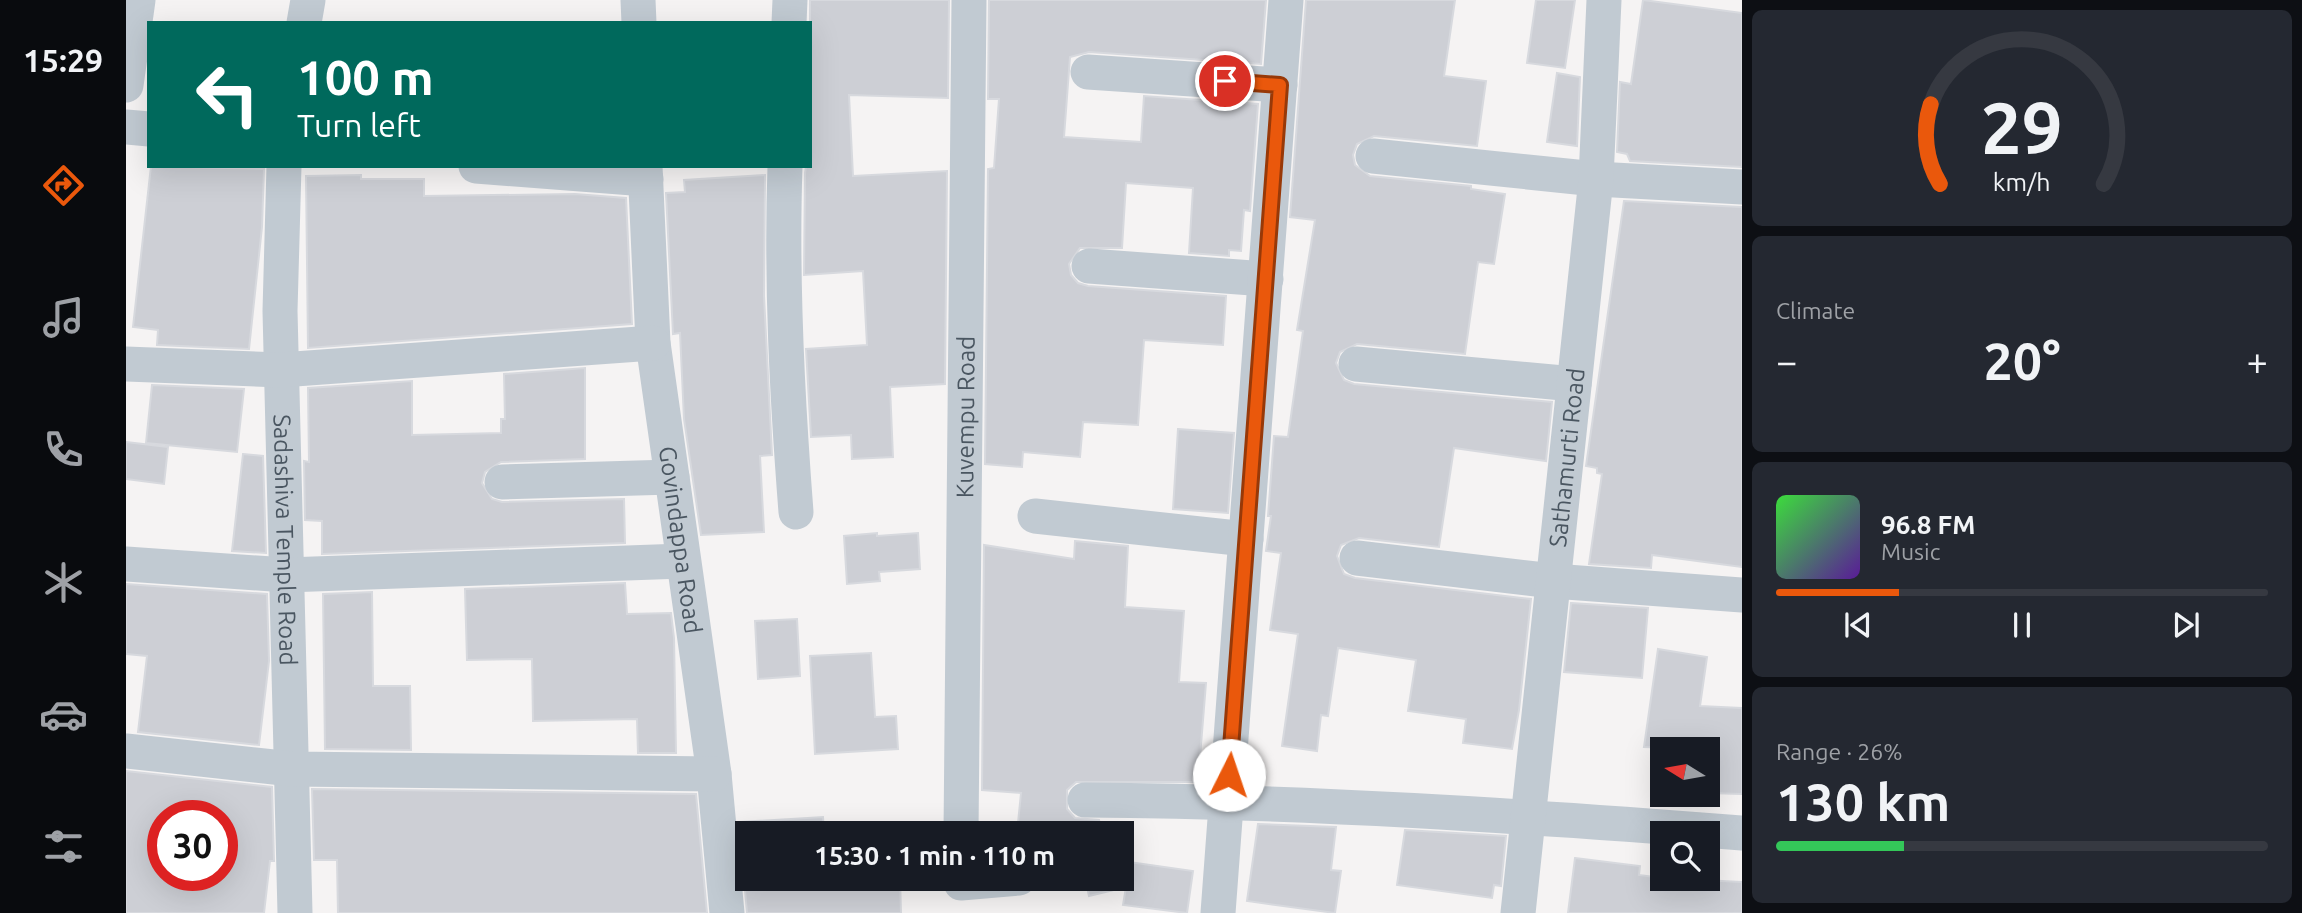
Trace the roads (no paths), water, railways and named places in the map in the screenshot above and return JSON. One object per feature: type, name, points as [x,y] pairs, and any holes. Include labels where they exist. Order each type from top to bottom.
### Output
[{"type":"street","points":[[126,85],[138,0]]},
{"type":"street","points":[[304,21],[308,0]]},
{"type":"street","points":[[638,0],[639,21]]},
{"type":"street","points":[[789,21],[790,0]]},
{"type":"street","name":"Kuvempu Road","points":[[961,821],[969,0]]},
{"type":"street","points":[[1218,913],[1286,0]]},
{"type":"street","name":"Sathamurti Road","points":[[1518,913],[1596,179],[1604,0]]},
{"type":"street","points":[[1088,72],[1280,85]]},
{"type":"street","points":[[126,127],[147,129]]},
{"type":"street","points":[[1373,156],[1596,179],[1742,187]]},
{"type":"street","name":"Sadashiva Temple Road","points":[[284,168],[281,370],[295,913]]},
{"type":"street","points":[[533,168],[646,172]]},
{"type":"street","points":[[785,168],[782,245],[785,369],[796,512]]},
{"type":"street","name":"Govindappa Road","points":[[646,172],[653,343],[713,774],[727,913]]},
{"type":"street","points":[[1088,266],[1266,279]]},
{"type":"street","points":[[126,364],[281,370],[653,343]]},
{"type":"street","points":[[1356,363],[1574,384]]},
{"type":"street","points":[[502,482],[671,477]]},
{"type":"street","points":[[1035,516],[1246,539]]},
{"type":"street","points":[[1357,558],[1553,581],[1742,595]]},
{"type":"street","points":[[126,564],[286,575],[683,561]]},
{"type":"street","points":[[126,751],[292,769],[713,774]]},
{"type":"street","points":[[1085,800],[1227,801],[1528,817],[1742,833]]}]
